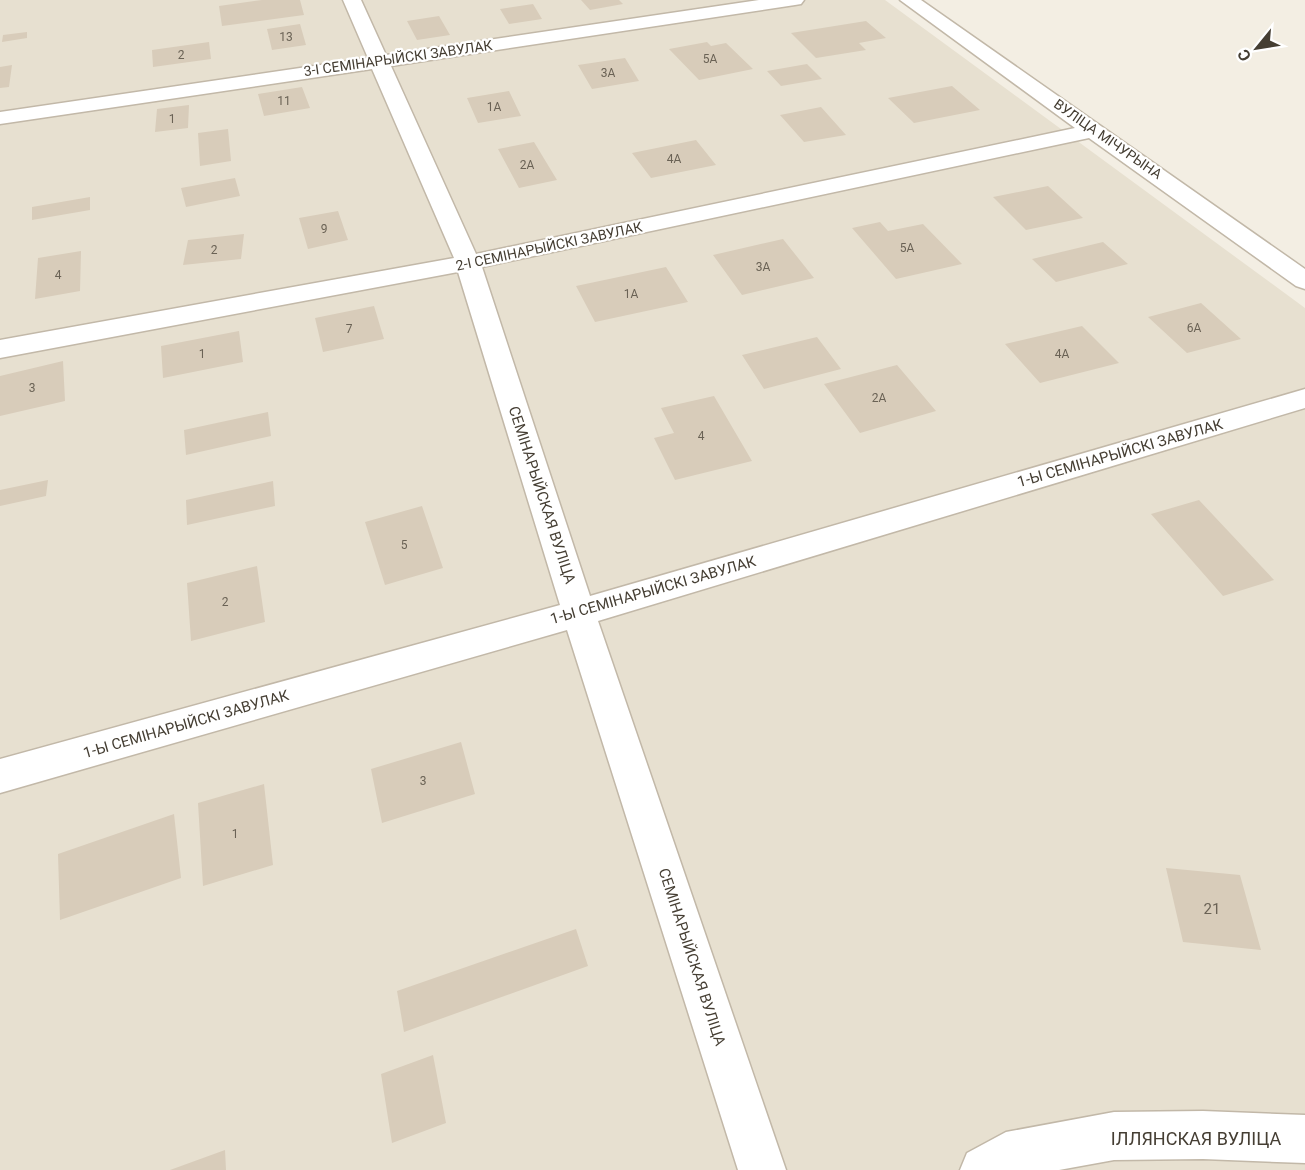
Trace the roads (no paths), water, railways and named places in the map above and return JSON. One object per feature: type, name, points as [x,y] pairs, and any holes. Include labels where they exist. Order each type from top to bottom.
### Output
[{"type":"street","name":"СЕМІНАРЫЙСКАЯ ВУЛІЦА","points":[[352,0],[381,61],[468,263],[579,613],[762,1170]]},
{"type":"street","name":"3-І СЕМІНАРЫЙСКІ ЗАВУЛАК","points":[[0,118],[795,0]]},
{"type":"street","name":"ВУЛІЦА МІЧУРЫНА","points":[[909,0],[1305,281]]},
{"type":"street","name":"2-І СЕМІНАРЫЙСКІ ЗАВУЛАК","points":[[0,349],[468,263],[1095,130]]},
{"type":"street","name":"1-Ы СЕМІНАРЫЙСКІ ЗАВУЛАК","points":[[0,776],[579,613],[1305,398]]},
{"type":"street","name":"ІЛЛЯНСКАЯ ВУЛІЦА","points":[[984,1170],[1006,1156],[1114,1136],[1203,1135],[1305,1140]]}]
